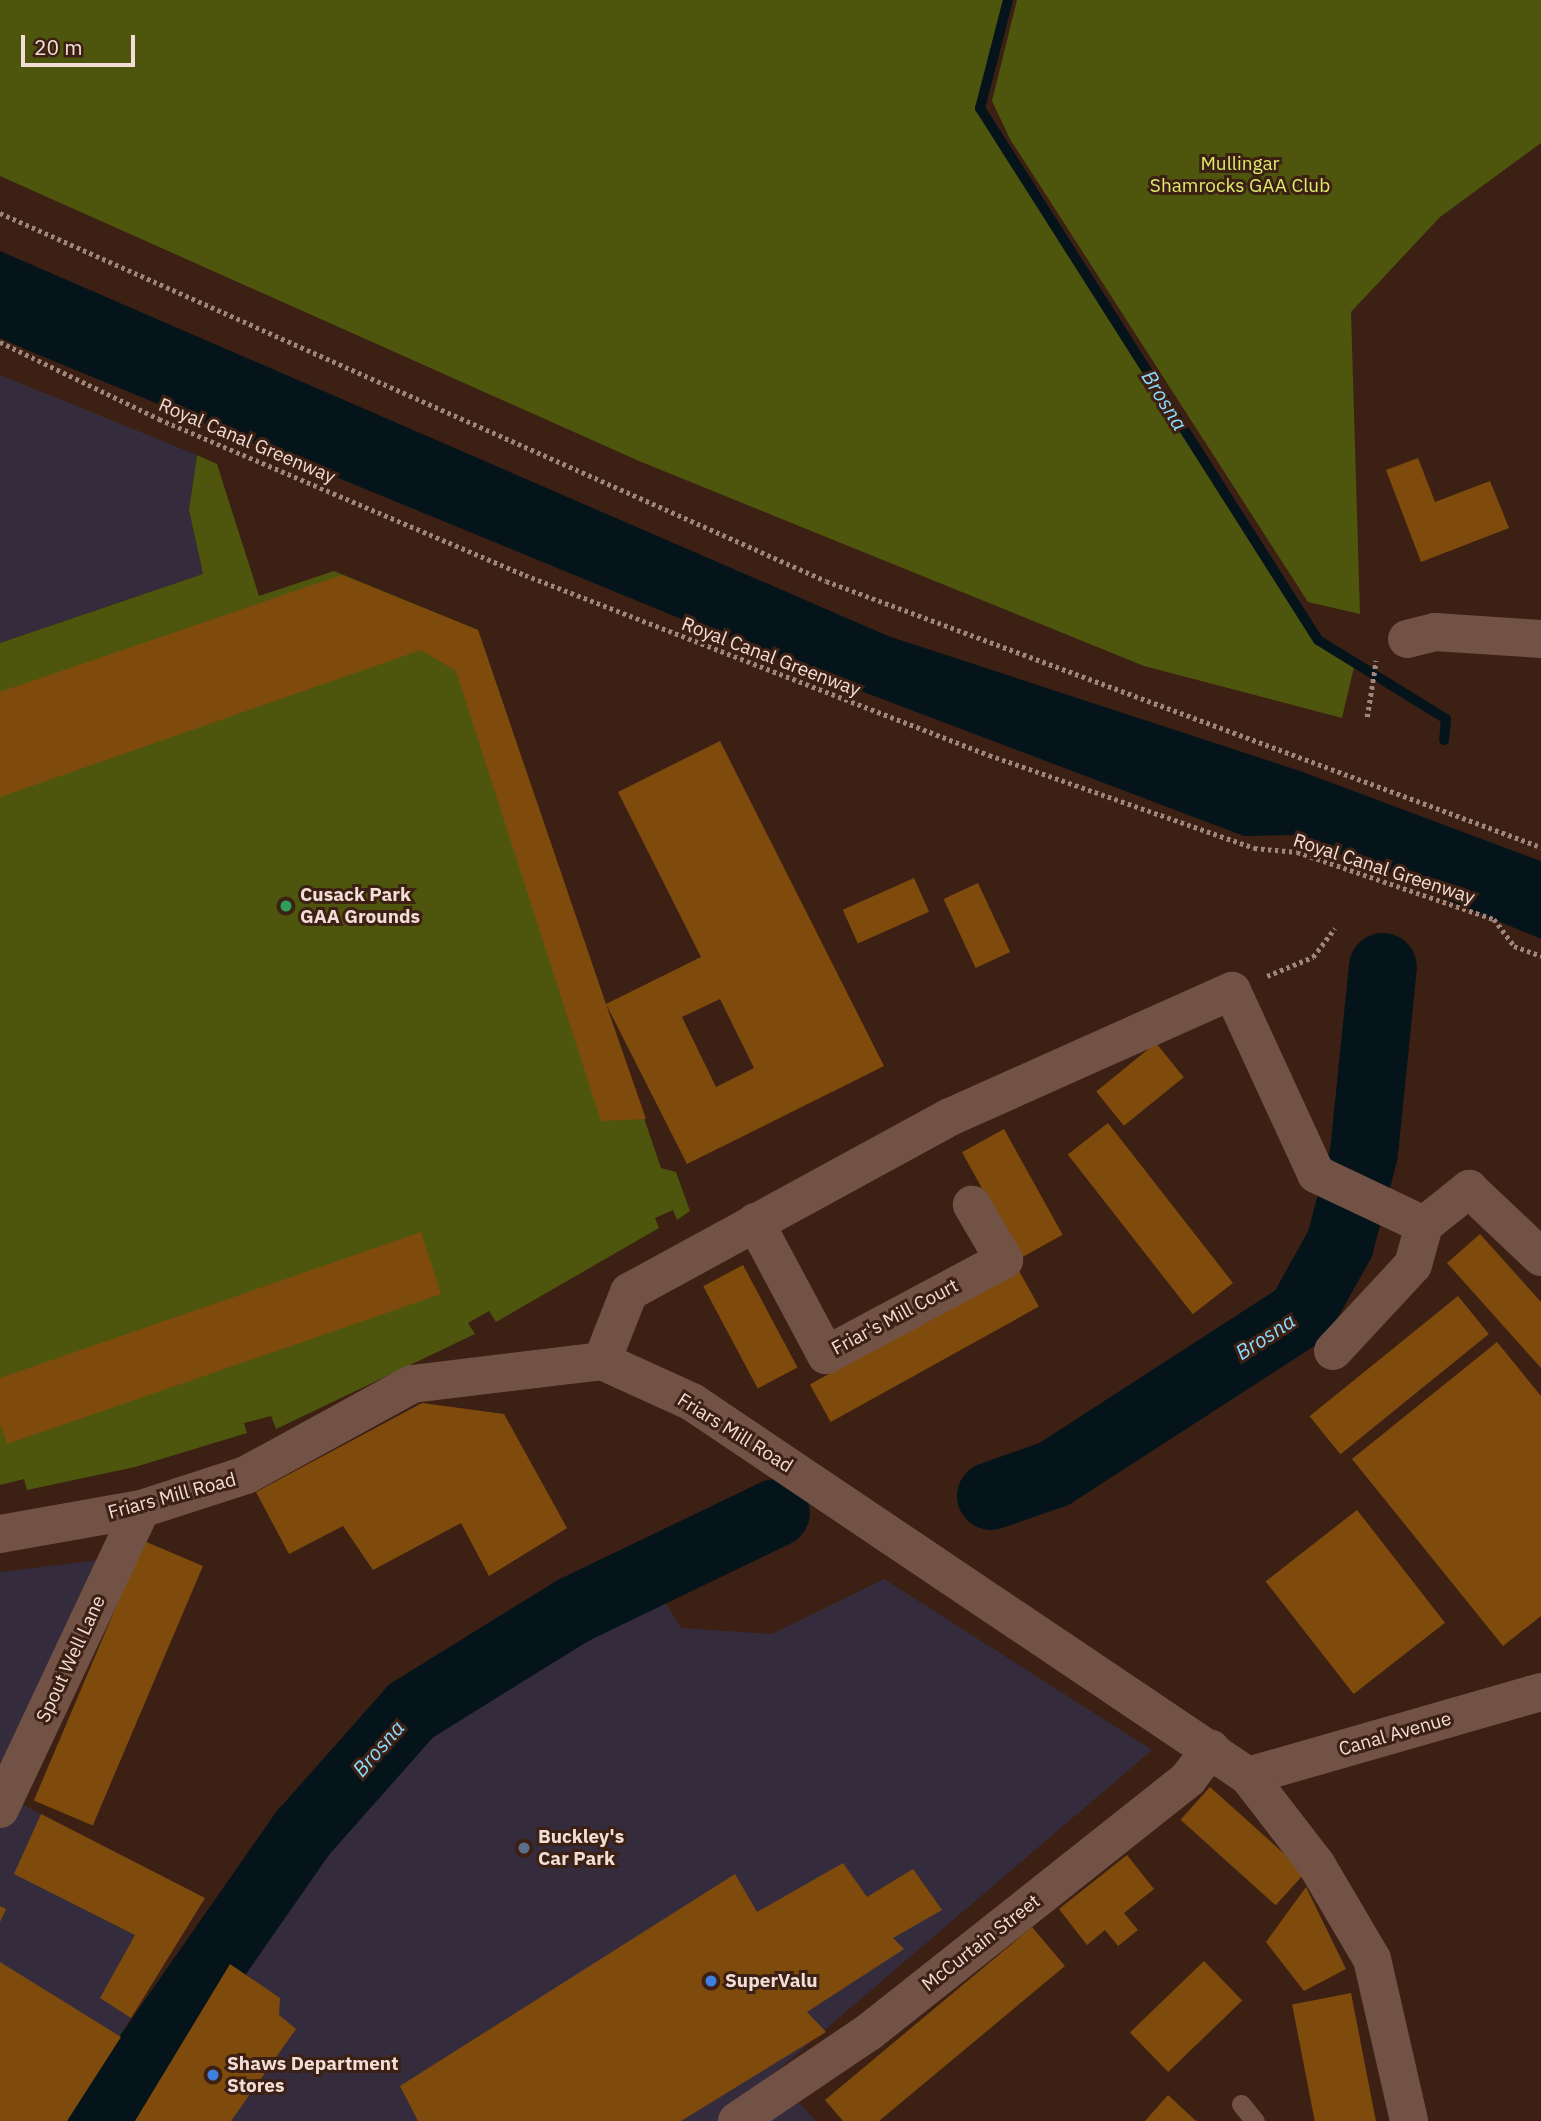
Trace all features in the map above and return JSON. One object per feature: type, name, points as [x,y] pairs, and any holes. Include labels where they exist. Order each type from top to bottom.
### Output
[{"type":"street","points":[[1392,648],[1435,632],[1541,639]]},
{"type":"street","points":[[602,1362],[629,1292],[950,1117],[1232,991],[1316,1174],[1424,1225]]},
{"type":"street","points":[[1333,1351],[1413,1265],[1424,1225],[1469,1189],[1541,1257]]},
{"type":"street","name":"Friar's Mill Court","points":[[755,1222],[826,1355],[1004,1260],[972,1205]]},
{"type":"street","name":"Friars Mill Road","points":[[0,1534],[141,1509],[246,1475],[412,1384],[602,1362],[692,1402],[977,1591],[1248,1776]]},
{"type":"street","name":"Spout Well Lane","points":[[0,1809],[141,1509]]},
{"type":"street","name":"Canal Avenue","points":[[1248,1776],[1541,1692]]},
{"type":"street","name":"McCurtain Street","points":[[737,2121],[869,2032],[1188,1779],[1211,1749]]},
{"type":"street","points":[[1248,1776],[1317,1864],[1372,1959],[1409,2121]]},
{"type":"lane","points":[[1241,2104],[1255,2121]]},
{"type":"path","points":[[0,213],[826,581],[1268,744],[1318,767],[1523,843],[1541,847]]},
{"type":"path","name":"Royal Canal Greenway","points":[[0,342],[197,435],[525,575],[817,691],[1254,848],[1297,852],[1494,919],[1514,946],[1541,956]]},
{"type":"path","points":[[1367,717],[1370,685],[1392,648]]},
{"type":"path","points":[[1232,991],[1313,957],[1335,928]]},
{"type":"shaded area","points":[[0,251],[888,636],[1300,771],[1541,861],[1541,939],[1293,835],[1244,836],[803,669],[0,338]]},
{"type":"shaded area","points":[[0,375],[197,455],[189,510],[203,574],[0,643]]},
{"type":"shaded area","points":[[99,1560],[0,1776],[0,1572]]},
{"type":"shaded area","points":[[884,1579],[1152,1750],[772,2075],[816,2121],[127,2121],[243,1935],[359,1796],[468,1693],[652,1581],[681,1628],[772,1634]]},
{"type":"shaded area","points":[[0,1793],[205,1898],[67,2121],[0,2121]]},
{"type":"green space","points":[[0,0],[1008,0],[980,108],[1318,640],[1355,663],[1342,718],[1144,666],[639,461],[0,176]]},
{"type":"green space","name":"Mullingar Shamrocks GAA Club","points":[[1017,0],[1541,0],[1541,143],[1440,217],[1351,312],[1360,614],[1308,602],[1010,139],[992,101]]},
{"type":"green space","name":"Cusack Park GAA Grounds","points":[[197,455],[217,464],[259,596],[334,571],[478,630],[661,1168],[676,1172],[690,1211],[677,1220],[673,1210],[655,1218],[659,1228],[496,1322],[489,1311],[468,1323],[475,1334],[276,1429],[271,1416],[244,1423],[247,1433],[135,1467],[27,1490],[24,1479],[0,1485],[0,643],[203,574],[189,510]]},
{"type":"building","points":[[1418,458],[1435,502],[1490,481],[1509,528],[1421,562],[1386,470]]},
{"type":"building","points":[[342,575],[478,630],[646,1119],[601,1121],[456,671],[421,650],[0,797],[0,692]]},
{"type":"building","points":[[720,741],[884,1066],[687,1164],[606,1004],[701,957],[618,792]],"holes":[[[720,999],[754,1068],[716,1087],[682,1017]]]},
{"type":"building","points":[[914,878],[929,912],[858,944],[843,910]]},
{"type":"building","points":[[978,883],[1010,952],[976,968],[944,899]]},
{"type":"building","points":[[1156,1043],[1184,1077],[1124,1126],[1096,1091]]},
{"type":"building","points":[[1108,1123],[1233,1283],[1193,1314],[1068,1154]]},
{"type":"building","points":[[1004,1129],[1063,1235],[1021,1258],[962,1152]]},
{"type":"building","points":[[421,1232],[441,1294],[7,1444],[0,1423],[0,1378]]},
{"type":"building","points":[[1480,1234],[1541,1302],[1541,1368],[1447,1263]]},
{"type":"building","points":[[743,1265],[797,1367],[758,1389],[703,1286]]},
{"type":"building","points":[[1018,1269],[1039,1307],[831,1422],[810,1384]]},
{"type":"building","points":[[1458,1296],[1489,1334],[1340,1454],[1310,1416]]},
{"type":"building","points":[[1497,1342],[1541,1396],[1541,1616],[1503,1646],[1352,1459]]},
{"type":"building","points":[[422,1403],[504,1414],[567,1528],[489,1576],[461,1523],[373,1570],[343,1526],[289,1554],[256,1492]]},
{"type":"building","points":[[1357,1510],[1445,1623],[1354,1694],[1266,1581]]},
{"type":"building","points":[[144,1541],[203,1566],[93,1826],[34,1801]]},
{"type":"building","points":[[1210,1787],[1305,1873],[1276,1905],[1181,1820]]},
{"type":"building","points":[[41,1814],[205,1898],[131,2018],[100,1998],[135,1935],[14,1874]]},
{"type":"building","points":[[1127,1855],[1154,1889],[1124,1913],[1138,1930],[1118,1946],[1105,1930],[1087,1945],[1059,1909]]},
{"type":"building","name":"SuperValu","points":[[843,1863],[867,1897],[913,1869],[942,1910],[893,1938],[904,1949],[807,2012],[826,2032],[681,2121],[418,2121],[400,2086],[735,1874],[757,1912]]},
{"type":"building","points":[[1306,1887],[1346,1969],[1304,1991],[1266,1942]]},
{"type":"building","points":[[0,1906],[6,1909],[0,1922]]},
{"type":"building","points":[[1032,1927],[1065,1966],[879,2121],[843,2121],[825,2100]]},
{"type":"building","points":[[1204,1961],[1242,2001],[1168,2072],[1130,2033]]},
{"type":"building","points":[[0,1962],[121,2037],[67,2121],[0,2121]]},
{"type":"building","name":"Shaws Department Stores","points":[[230,1964],[280,1998],[279,2015],[296,2029],[231,2121],[135,2121]]},
{"type":"building","points":[[1351,1993],[1376,2121],[1315,2121],[1292,2004]]},
{"type":"building","points":[[1168,2095],[1196,2121],[1145,2121]]},
{"type":"waterway","name":"Brosna","points":[[1008,0],[980,108],[1318,640],[1446,719],[1444,740]]},
{"type":"waterway","name":"Brosna","points":[[991,1496],[1054,1474],[1301,1314],[1340,1244],[1364,1153],[1383,967]]},
{"type":"waterway","name":"Brosna","points":[[102,2121],[303,1833],[411,1711],[574,1610],[776,1513]]},
{"type":"place","name":"Cusack Park GAA Grounds","points":[[286,906]]},
{"type":"place","name":"Buckley's Car Park","points":[[524,1848]]},
{"type":"place","name":"SuperValu","points":[[711,1981]]},
{"type":"place","name":"Shaws Department Stores","points":[[213,2075]]}]
